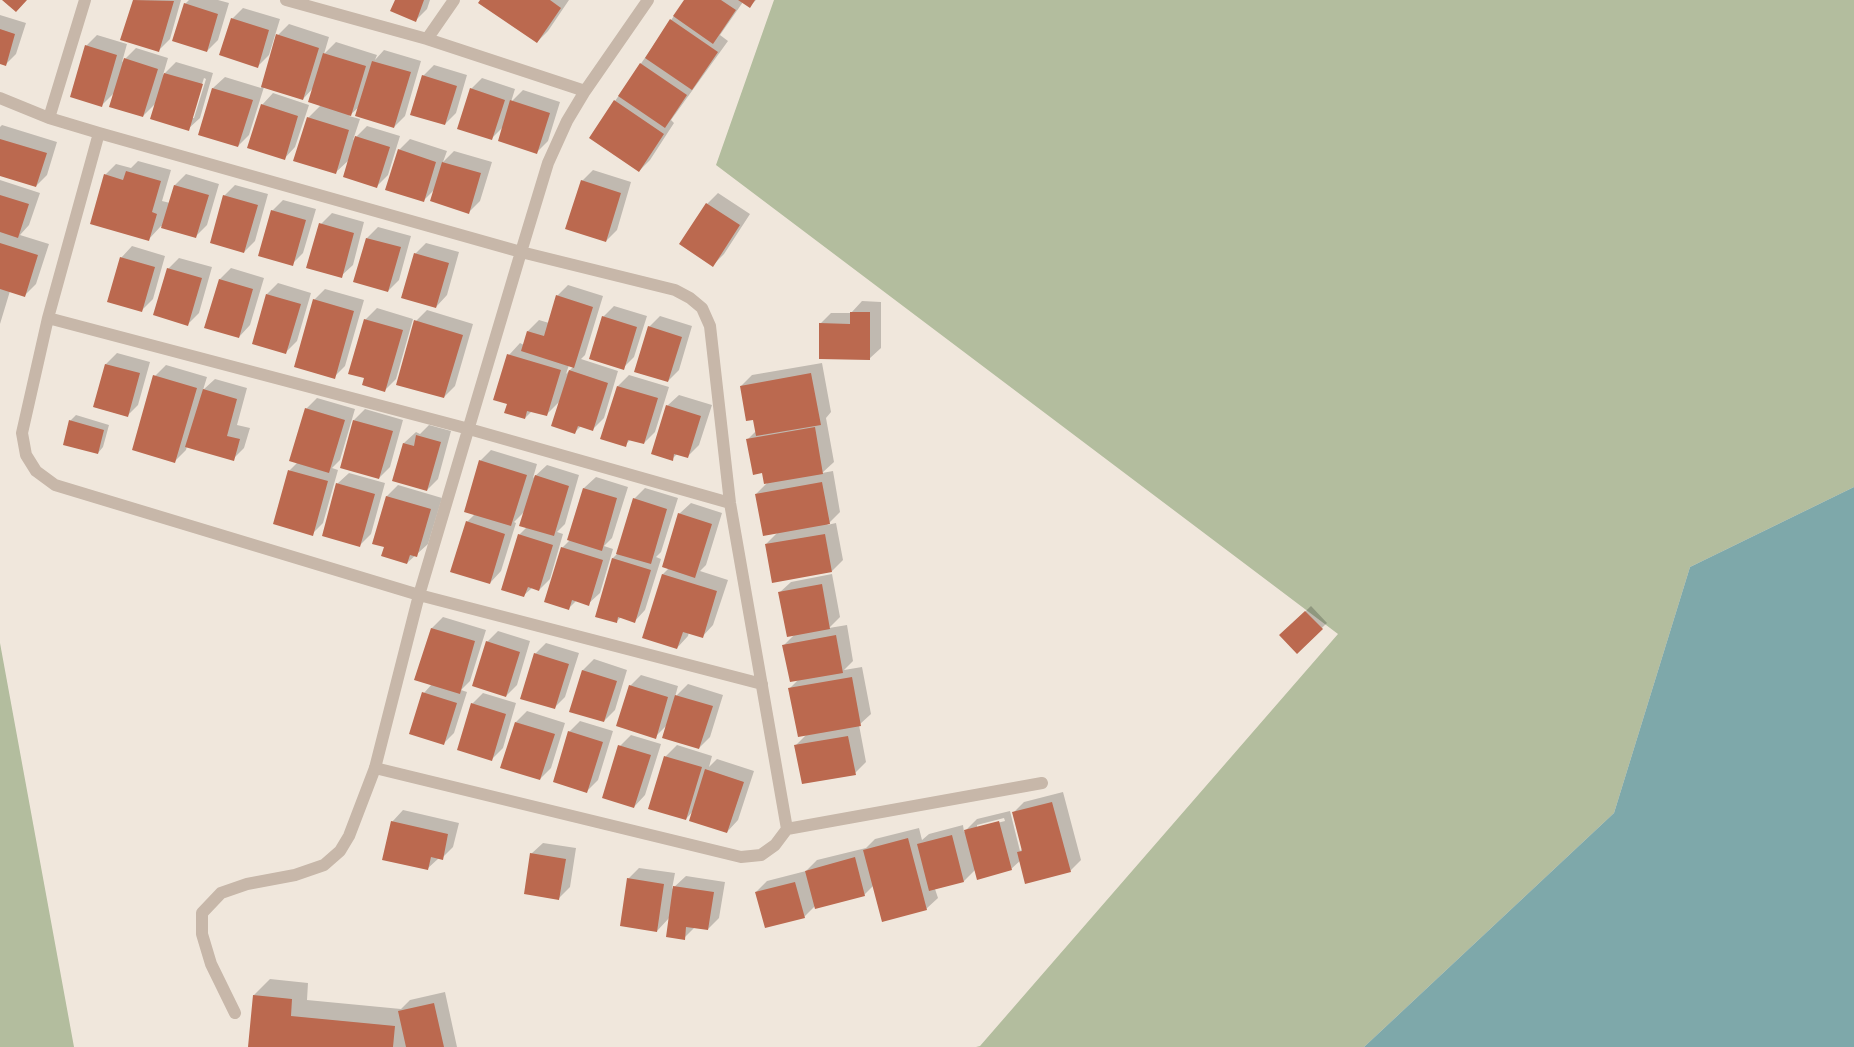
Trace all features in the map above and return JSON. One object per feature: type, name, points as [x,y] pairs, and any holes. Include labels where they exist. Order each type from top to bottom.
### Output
[{"type":"street","points":[[48,118],[84,0]]},
{"type":"street","points":[[286,0],[427,40],[585,91]]},
{"type":"street","points":[[427,40],[454,0]]},
{"type":"street","points":[[235,1013],[211,964],[202,934],[202,913],[221,893],[247,884],[295,875],[324,865],[340,851],[349,836],[375,768],[419,594],[548,163],[566,121],[648,0]]},
{"type":"street","points":[[0,98],[48,118],[99,133],[521,252],[675,290],[690,298],[702,308],[710,326],[730,503],[787,828]]},
{"type":"street","points":[[99,133],[48,318],[22,434],[26,455],[36,471],[55,485],[419,594],[762,684]]},
{"type":"street","points":[[48,318],[469,429],[730,503]]},
{"type":"street","points":[[375,768],[741,857],[761,855],[775,845],[787,828],[1042,783]]},
{"type":"green space","points":[[774,0],[1854,0],[1854,487],[1690,567],[1614,813],[1364,1047],[976,1047],[980,1046],[1338,634],[716,165]]},
{"type":"green space","points":[[0,643],[74,1047],[0,1047]]},
{"type":"water","points":[[1854,487],[1854,1047],[1364,1047],[1614,813],[1690,567]]},
{"type":"building","points":[[2,0],[27,0],[16,12]]},
{"type":"building","points":[[133,0],[174,1],[159,52],[120,40]]},
{"type":"building","points":[[395,0],[424,0],[416,22],[390,11]]},
{"type":"building","points":[[480,0],[550,0],[561,8],[537,43],[478,3]]},
{"type":"building","points":[[684,0],[721,0],[736,10],[713,44],[673,16]]},
{"type":"building","points":[[738,0],[755,0],[750,8]]},
{"type":"building","points":[[184,3],[218,14],[207,52],[172,41]]},
{"type":"building","points":[[231,18],[269,30],[258,68],[219,55]]},
{"type":"building","points":[[670,19],[718,52],[692,90],[645,58]]},
{"type":"building","points":[[0,29],[15,34],[6,66],[0,64]]},
{"type":"building","points":[[276,34],[319,48],[303,100],[261,87]]},
{"type":"building","points":[[85,45],[117,55],[102,107],[70,97]]},
{"type":"building","points":[[323,53],[366,66],[351,116],[308,102]]},
{"type":"building","points":[[124,58],[158,69],[143,117],[109,107]]},
{"type":"building","points":[[372,61],[411,72],[394,128],[355,116]]},
{"type":"building","points":[[640,63],[687,95],[665,128],[618,96]]},
{"type":"building","points":[[164,73],[203,84],[189,131],[150,119]]},
{"type":"building","points":[[422,75],[457,86],[445,125],[410,115]]},
{"type":"building","points":[[212,88],[253,100],[238,147],[198,135]]},
{"type":"building","points":[[470,88],[505,100],[492,140],[457,129]]},
{"type":"building","points":[[510,100],[550,113],[537,154],[498,141]]},
{"type":"building","points":[[614,100],[664,134],[639,172],[589,138]]},
{"type":"building","points":[[261,104],[298,116],[285,160],[247,148]]},
{"type":"building","points":[[307,117],[349,130],[336,174],[293,161]]},
{"type":"building","points":[[355,136],[390,147],[377,188],[343,177]]},
{"type":"building","points":[[0,139],[47,153],[36,187],[0,176]]},
{"type":"building","points":[[398,149],[436,162],[424,202],[385,190]]},
{"type":"building","points":[[442,162],[481,173],[469,214],[430,201]]},
{"type":"building","points":[[126,171],[161,181],[152,212],[157,214],[149,241],[90,224],[104,174],[123,180]]},
{"type":"building","points":[[581,180],[621,193],[606,242],[565,229]]},
{"type":"building","points":[[174,185],[209,195],[196,238],[161,228]]},
{"type":"building","points":[[0,195],[29,204],[18,238],[0,232]]},
{"type":"building","points":[[223,195],[258,205],[244,253],[210,243]]},
{"type":"building","points":[[706,203],[740,225],[713,267],[679,244]]},
{"type":"building","points":[[271,210],[306,220],[293,266],[258,256]]},
{"type":"building","points":[[319,223],[354,233],[342,278],[306,268]]},
{"type":"building","points":[[366,238],[401,247],[388,292],[353,282]]},
{"type":"building","points":[[0,243],[38,255],[25,297],[0,289]]},
{"type":"building","points":[[414,253],[449,263],[436,308],[401,298]]},
{"type":"building","points":[[120,257],[155,267],[142,312],[107,302]]},
{"type":"building","points":[[167,268],[202,278],[188,326],[153,315]]},
{"type":"building","points":[[219,279],[253,289],[239,338],[204,328]]},
{"type":"building","points":[[266,294],[301,304],[286,354],[252,344]]},
{"type":"building","points":[[556,295],[593,307],[574,368],[521,351],[527,331],[544,336]]},
{"type":"building","points":[[313,299],[354,311],[335,379],[294,367]]},
{"type":"building","points":[[850,312],[870,312],[870,360],[819,359],[819,323],[850,324]]},
{"type":"building","points":[[602,316],[637,327],[624,370],[589,359]]},
{"type":"building","points":[[364,319],[403,330],[385,392],[362,385],[364,378],[348,374]]},
{"type":"building","points":[[414,320],[463,335],[444,398],[396,385]]},
{"type":"building","points":[[648,326],[682,337],[668,382],[634,372]]},
{"type":"building","points":[[507,354],[561,370],[547,416],[527,411],[525,419],[504,413],[507,404],[493,400]]},
{"type":"building","points":[[105,364],[140,373],[128,417],[93,407]]},
{"type":"building","points":[[569,370],[608,383],[593,431],[578,426],[575,434],[551,426]]},
{"type":"building","points":[[811,373],[821,425],[756,436],[753,420],[746,421],[740,386]]},
{"type":"building","points":[[153,375],[197,388],[175,463],[132,450]]},
{"type":"building","points":[[617,386],[658,398],[644,444],[628,440],[626,447],[600,439]]},
{"type":"building","points":[[203,389],[237,399],[227,436],[240,439],[234,461],[185,447]]},
{"type":"building","points":[[666,405],[701,416],[688,458],[674,454],[673,461],[651,454]]},
{"type":"building","points":[[305,408],[345,420],[329,473],[289,461]]},
{"type":"building","points":[[69,420],[104,430],[98,454],[63,445]]},
{"type":"building","points":[[353,420],[393,431],[379,479],[340,468]]},
{"type":"building","points":[[815,427],[823,474],[764,484],[762,473],[753,475],[746,439]]},
{"type":"building","points":[[416,435],[441,442],[427,491],[392,481],[403,443],[414,446]]},
{"type":"building","points":[[479,460],[527,475],[511,526],[464,512]]},
{"type":"building","points":[[288,470],[328,481],[313,536],[273,524]]},
{"type":"building","points":[[535,475],[569,486],[554,536],[519,526]]},
{"type":"building","points":[[822,482],[830,524],[763,536],[755,494]]},
{"type":"building","points":[[336,483],[375,494],[360,547],[322,536]]},
{"type":"building","points":[[583,488],[617,498],[602,551],[567,540]]},
{"type":"building","points":[[386,496],[431,509],[417,557],[410,555],[407,564],[381,556],[384,547],[372,544]]},
{"type":"building","points":[[633,498],[667,509],[651,564],[616,554]]},
{"type":"building","points":[[678,513],[712,524],[695,578],[662,567]]},
{"type":"building","points":[[466,521],[505,534],[490,584],[450,572]]},
{"type":"building","points":[[518,534],[553,545],[539,591],[528,587],[524,597],[501,590]]},
{"type":"building","points":[[825,534],[832,572],[772,583],[765,544]]},
{"type":"building","points":[[561,547],[603,560],[589,606],[572,600],[569,610],[544,602]]},
{"type":"building","points":[[612,558],[651,570],[635,623],[618,617],[617,623],[595,617]]},
{"type":"building","points":[[662,574],[717,591],[703,638],[683,632],[677,649],[642,638]]},
{"type":"building","points":[[822,584],[830,629],[787,637],[778,592]]},
{"type":"building","points":[[1305,611],[1323,629],[1297,654],[1279,635]]},
{"type":"building","points":[[431,628],[475,641],[460,694],[414,680]]},
{"type":"building","points":[[836,635],[843,673],[790,682],[782,645]]},
{"type":"building","points":[[486,641],[520,652],[506,697],[472,686]]},
{"type":"building","points":[[534,653],[569,664],[555,709],[520,699]]},
{"type":"building","points":[[582,670],[617,681],[604,722],[569,712]]},
{"type":"building","points":[[852,677],[861,726],[798,737],[788,688]]},
{"type":"building","points":[[629,685],[668,697],[656,739],[616,726]]},
{"type":"building","points":[[422,692],[457,703],[444,745],[409,734]]},
{"type":"building","points":[[675,695],[713,706],[699,749],[662,738]]},
{"type":"building","points":[[471,703],[506,714],[492,761],[457,750]]},
{"type":"building","points":[[515,722],[555,734],[540,780],[500,768]]},
{"type":"building","points":[[568,731],[603,742],[587,793],[553,782]]},
{"type":"building","points":[[848,736],[856,775],[802,784],[794,745]]},
{"type":"building","points":[[618,745],[651,755],[634,808],[602,798]]},
{"type":"building","points":[[664,756],[702,767],[686,820],[648,809]]},
{"type":"building","points":[[705,769],[744,782],[727,833],[689,821]]},
{"type":"building","points":[[1052,802],[1071,872],[1025,884],[1017,852],[1022,851],[1012,812]]},
{"type":"building","points":[[391,821],[448,834],[443,860],[431,857],[428,870],[382,860]]},
{"type":"building","points":[[999,821],[1012,870],[977,880],[964,830]]},
{"type":"building","points":[[952,835],[964,882],[929,891],[917,844]]},
{"type":"building","points":[[908,838],[927,910],[882,922],[863,850]]},
{"type":"building","points":[[530,853],[566,859],[559,900],[524,894]]},
{"type":"building","points":[[855,857],[865,896],[815,909],[805,871]]},
{"type":"building","points":[[627,878],[664,884],[657,932],[620,926]]},
{"type":"building","points":[[795,882],[805,918],[765,928],[755,892]]},
{"type":"building","points":[[673,886],[714,892],[708,930],[686,927],[685,940],[666,937]]},
{"type":"building","points":[[253,995],[292,999],[291,1016],[395,1026],[393,1047],[248,1047]]},
{"type":"building","points":[[434,1003],[444,1047],[406,1047],[398,1011]]}]
